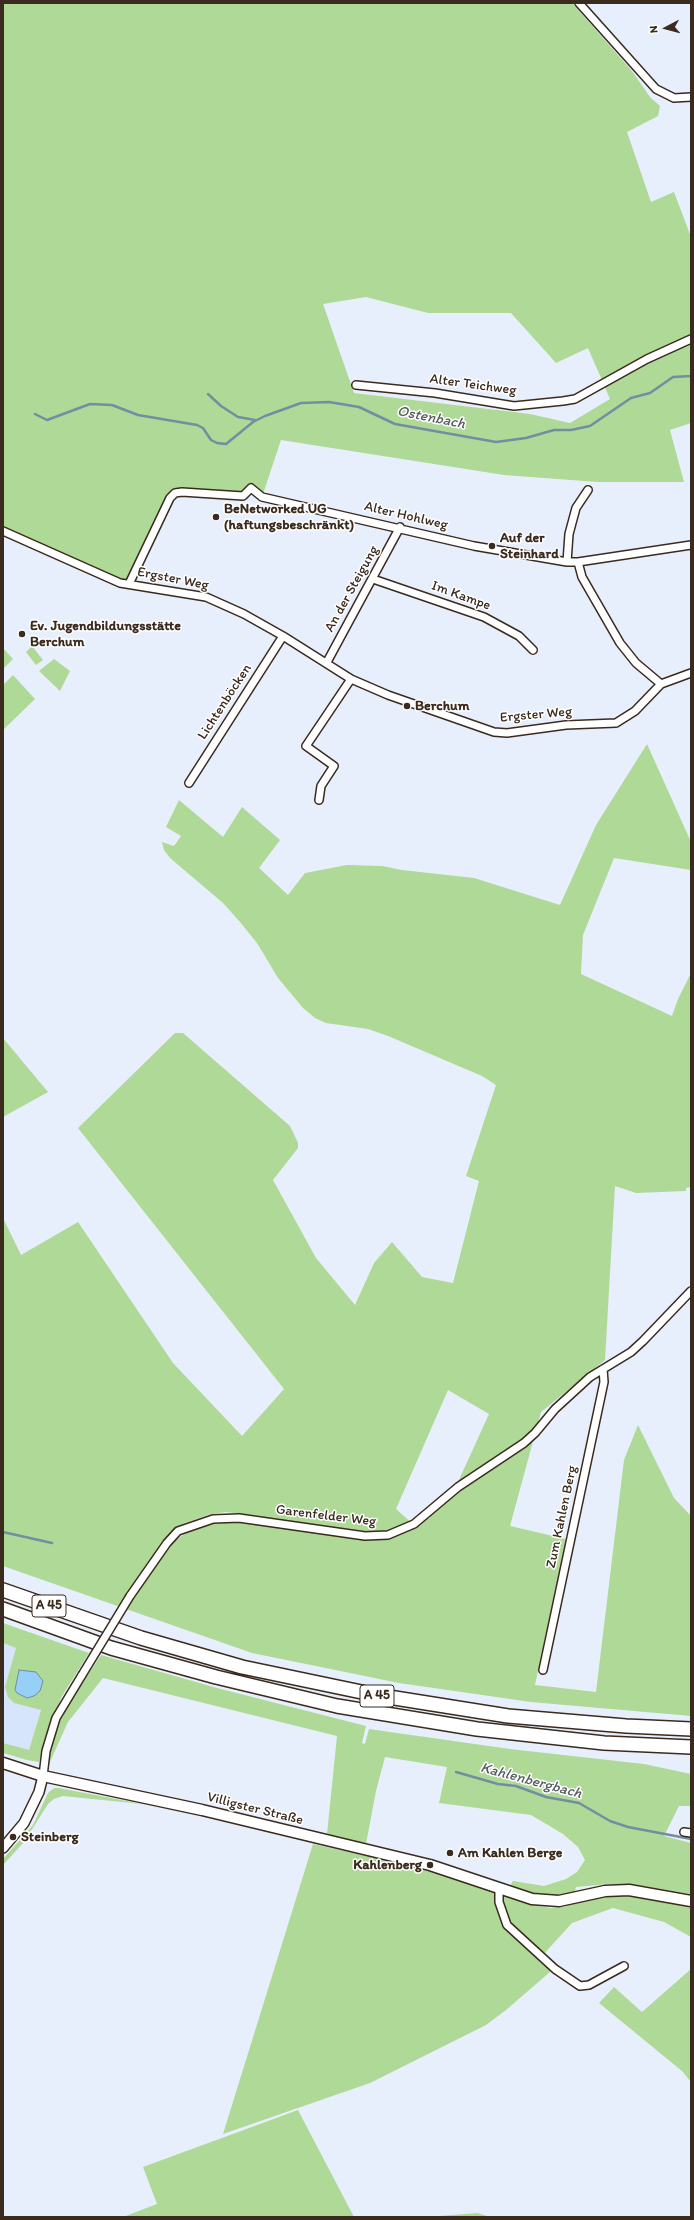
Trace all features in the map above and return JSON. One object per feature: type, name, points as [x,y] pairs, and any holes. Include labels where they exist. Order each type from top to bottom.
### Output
[{"type":"highway","name":"A 45","points":[[3,1590],[141,1638],[242,1667],[376,1696],[508,1716],[626,1726],[691,1729]]},
{"type":"highway","name":"A 45","points":[[3,1609],[111,1648],[216,1677],[337,1706],[477,1730],[604,1743],[691,1747]]},
{"type":"main road","name":"Villigster Straße","points":[[3,1763],[43,1776],[188,1807],[394,1856],[456,1872],[532,1899],[572,1899],[605,1891],[629,1890],[691,1901]]},
{"type":"street","points":[[579,3],[656,89],[674,98],[691,97]]},
{"type":"street","name":"Alter Teichweg","points":[[356,385],[435,392],[514,406],[563,401],[575,399],[647,359],[691,339]]},
{"type":"street","name":"Alter Hohlweg","points":[[129,584],[170,498],[175,494],[243,496],[251,488],[262,497],[400,527],[474,546],[567,562],[578,562],[691,545]]},
{"type":"street","points":[[567,562],[569,534],[576,508],[588,490]]},
{"type":"street","name":"An der Steigung","points":[[327,662],[400,527]]},
{"type":"street","name":"Ergster Weg","points":[[3,531],[111,579],[129,584],[206,597],[244,614],[284,636],[327,662],[351,679],[436,713],[494,732],[507,733],[566,725],[616,723],[636,711],[661,684],[691,672]]},
{"type":"street","points":[[578,562],[582,577],[620,643],[636,662],[661,684]]},
{"type":"street","name":"Im Kampe","points":[[373,579],[484,617],[519,636],[533,650]]},
{"type":"street","name":"Lichtenböcken","points":[[189,783],[284,636]]},
{"type":"street","points":[[319,800],[321,786],[334,766],[306,746],[351,679]]},
{"type":"street","name":"Garenfelder Weg","points":[[43,1776],[46,1751],[56,1718],[130,1596],[167,1543],[178,1531],[213,1519],[239,1518],[365,1536],[388,1535],[414,1524],[458,1487],[535,1434],[555,1408],[590,1377],[631,1352],[691,1291]]},
{"type":"street","name":"Zum Kahlen Berg","points":[[543,1670],[604,1382],[603,1369]]},
{"type":"street","points":[[3,1848],[27,1817],[39,1792],[43,1776]]},
{"type":"street","points":[[499,1888],[499,1902],[507,1925],[555,1969],[580,1986],[589,1985],[624,1966]]},
{"type":"shaded area","points":[[3,1643],[16,1648],[5,1687],[14,1703],[41,1709],[29,1751],[3,1743]]},
{"type":"green space","points":[[3,3],[572,3],[632,71],[650,97],[660,106],[658,116],[627,132],[651,202],[674,192],[691,237],[691,423],[670,430],[684,482],[598,482],[504,475],[281,440],[262,497],[251,488],[243,496],[175,494],[129,584],[3,531]],"holes":[[[366,297],[428,313],[511,313],[556,363],[588,348],[610,399],[570,423],[530,414],[354,393],[323,304]]]},
{"type":"green space","points":[[32,646],[43,660],[36,665],[26,652]]},
{"type":"green space","points":[[3,648],[13,659],[3,669]]},
{"type":"green space","points":[[54,659],[70,671],[60,691],[39,671]]},
{"type":"green space","points":[[13,675],[35,699],[3,730],[3,685]]},
{"type":"green space","points":[[647,744],[691,842],[691,870],[614,858],[583,935],[581,974],[672,1016],[678,999],[691,973],[691,1187],[686,1188],[686,1191],[636,1193],[615,1186],[605,1360],[541,1412],[510,1526],[566,1539],[535,1685],[596,1692],[624,1460],[638,1425],[674,1498],[691,1516],[691,1716],[531,1702],[399,1683],[252,1653],[3,1566],[3,1218],[21,1255],[78,1222],[173,1363],[242,1436],[284,1389],[78,1128],[175,1033],[183,1033],[290,1126],[298,1143],[298,1148],[273,1180],[316,1258],[355,1305],[374,1263],[392,1242],[422,1277],[453,1283],[479,1181],[466,1176],[496,1085],[482,1076],[388,1036],[368,1029],[326,1023],[315,1018],[303,1008],[278,978],[257,943],[240,922],[223,903],[170,858],[164,850],[162,842],[174,846],[181,836],[166,827],[179,800],[223,837],[242,807],[280,840],[259,868],[288,895],[305,873],[347,865],[382,866],[402,870],[474,878],[560,905],[596,825]],"holes":[[[448,1390],[489,1414],[453,1493],[415,1526],[396,1509]],[[226,1512],[261,1516],[263,1518],[345,1531],[380,1533],[381,1540],[369,1540],[222,1520],[191,1529],[167,1547],[162,1542],[174,1529],[185,1523],[211,1514]]]},
{"type":"green space","points":[[3,1038],[48,1092],[3,1117]]},
{"type":"green space","points":[[3,1623],[89,1653],[62,1696],[51,1722],[39,1762],[3,1753],[3,1743],[29,1750],[41,1710],[14,1703],[8,1697],[5,1687],[16,1648],[3,1643]]},
{"type":"green space","points":[[101,1655],[217,1688],[366,1726],[362,1743],[365,1744],[369,1729],[510,1749],[644,1764],[691,1774],[691,1806],[679,1806],[664,1836],[691,1843],[691,1894],[631,1884],[609,1884],[576,1887],[575,1890],[578,1893],[545,1898],[509,1888],[513,1881],[544,1886],[566,1879],[577,1872],[585,1860],[578,1847],[563,1834],[531,1815],[439,1803],[447,1767],[385,1757],[376,1791],[366,1844],[327,1834],[337,1736],[103,1678],[68,1722],[49,1764],[59,1718]]},
{"type":"green space","points":[[54,1788],[142,1804],[63,1796],[54,1799],[48,1804],[24,1842],[3,1865],[3,1859],[33,1825],[48,1793]]},
{"type":"green space","points":[[313,1844],[428,1870],[533,1905],[551,1908],[564,1907],[597,1896],[625,1895],[656,1899],[691,1908],[691,1937],[664,1922],[613,1908],[572,1923],[542,1956],[550,1972],[506,2010],[486,2025],[370,2083],[223,2134]]},
{"type":"green space","points":[[691,1969],[691,2082],[682,2071],[599,2003],[614,1987],[642,2012]]},
{"type":"green space","points":[[298,2110],[354,2217],[123,2217],[157,2204],[143,2167]]},
{"type":"green space","points":[[478,2213],[490,2217],[425,2217]]},
{"type":"water","points":[[19,1670],[36,1672],[43,1681],[40,1691],[34,1696],[27,1698],[17,1693],[15,1690]]},
{"type":"waterway","name":"Ostenbach","points":[[35,414],[47,420],[90,404],[112,405],[138,415],[197,425],[203,428],[211,440],[217,443],[226,444],[253,422],[265,416],[301,403],[329,402],[359,407],[395,424],[496,442],[526,438],[554,430],[571,430],[590,426],[631,398],[650,393],[673,377],[691,376]]},
{"type":"waterway","points":[[208,394],[221,406],[238,417],[255,420]]},
{"type":"waterway","name":"Kahlenbergbach","points":[[3,1532],[52,1543]]},
{"type":"waterway","name":"Kahlenbergbach","points":[[456,1772],[498,1784],[516,1786],[546,1797],[579,1803],[610,1821],[628,1827],[691,1839]]},
{"type":"place","name":"BeNetworked UG (haftungsbeschränkt)","points":[[216,517]]},
{"type":"place","name":"Auf der Steinhard","points":[[492,546]]},
{"type":"place","name":"Ev. Jugendbildungsstätte Berchum","points":[[22,634]]},
{"type":"place","name":"Berchum","points":[[407,706]]},
{"type":"place","name":"Steinberg","points":[[13,1837]]},
{"type":"place","name":"Am Kahlen Berge","points":[[450,1853]]},
{"type":"place","name":"Kahlenberg","points":[[430,1865]]}]
